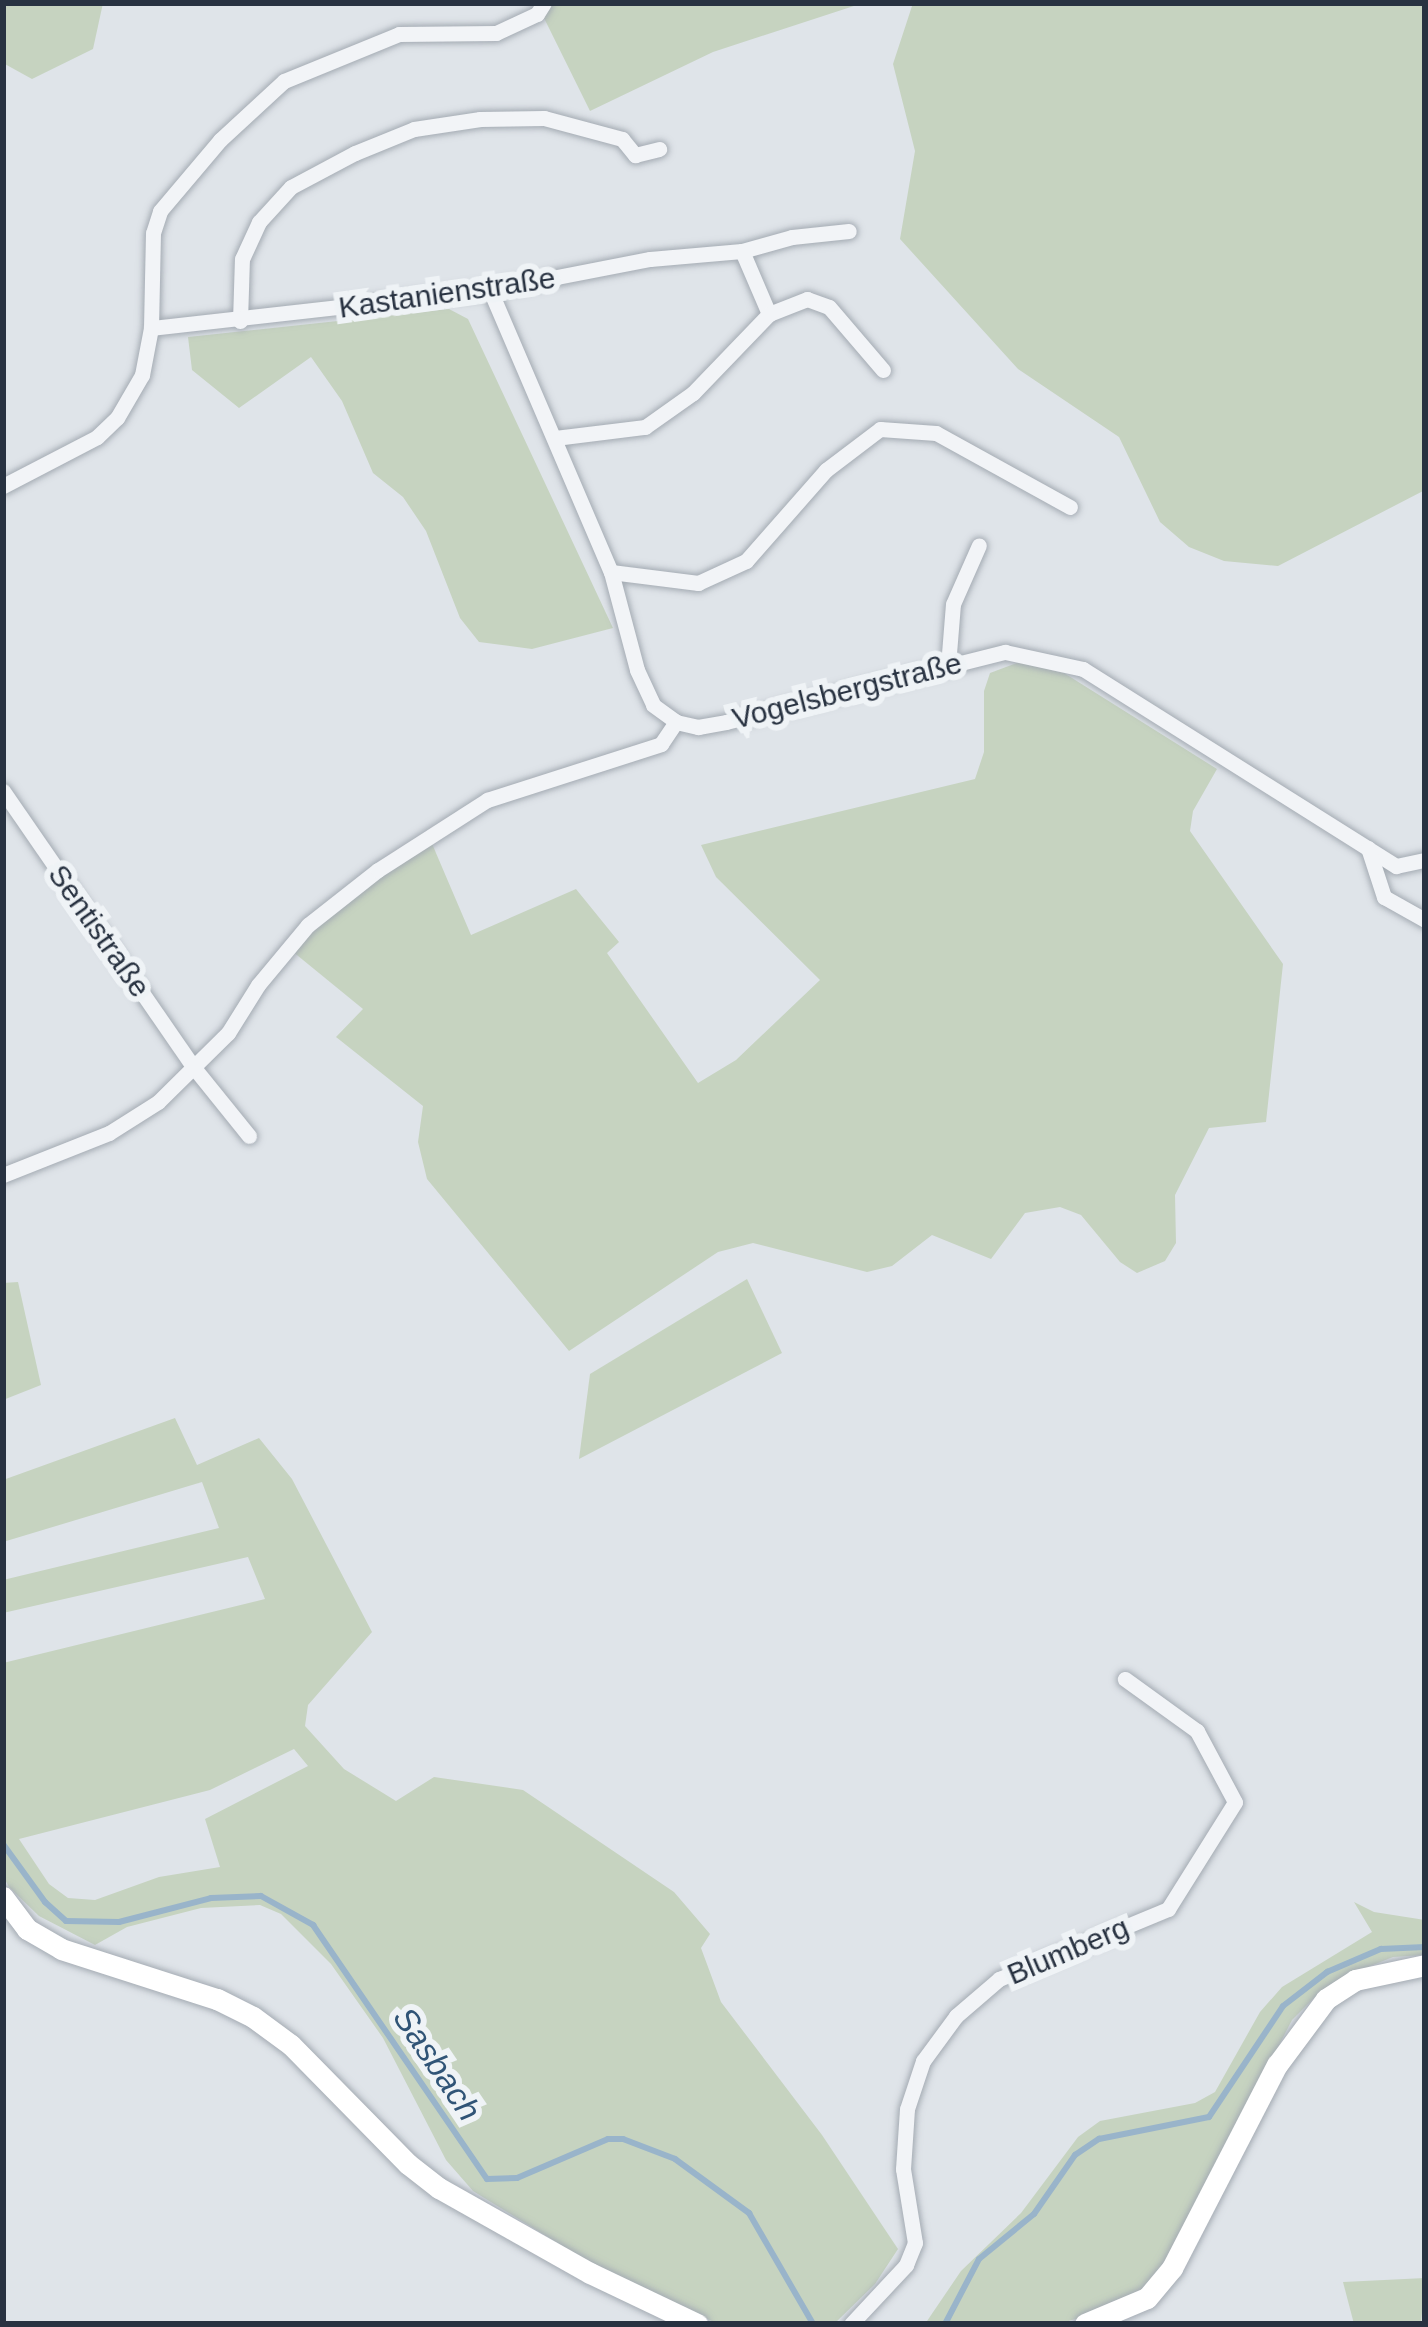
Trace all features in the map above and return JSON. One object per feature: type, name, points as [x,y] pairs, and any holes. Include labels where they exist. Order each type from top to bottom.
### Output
[{"type":"main road","points":[[3,1898],[27,1929],[61,1949],[218,1999],[253,2017],[291,2045],[408,2164],[439,2188],[590,2273],[697,2324]]},
{"type":"main road","points":[[1084,2324],[1147,2298],[1172,2268],[1277,2065],[1326,1999],[1354,1980],[1425,1965]]},
{"type":"street","points":[[3,486],[97,437],[117,418],[142,375],[151,328],[153,233],[160,211],[220,140],[284,81],[399,34],[496,33],[537,14],[544,3]]},
{"type":"street","points":[[240,321],[242,259],[259,222],[291,187],[355,153],[415,129],[501,118],[544,118],[622,139],[635,155],[659,149]]},
{"type":"street","name":"Kastanienstraße","points":[[151,328],[490,290],[650,259],[742,251],[791,237],[849,231]]},
{"type":"street","points":[[742,251],[769,314]]},
{"type":"street","points":[[3,1175],[109,1133],[195,1070],[308,925],[378,870],[487,800],[662,744],[676,722],[652,705],[637,670],[611,572],[490,290]]},
{"type":"street","points":[[555,438],[645,427],[693,392],[769,314],[807,299],[829,307],[883,370]]},
{"type":"street","points":[[611,572],[698,583],[746,561],[826,470],[880,429],[936,433],[1070,507]]},
{"type":"street","points":[[948,666],[953,604],[980,544]]},
{"type":"street","name":"Vogelsbergstraße","points":[[676,722],[698,728],[1005,652],[1083,668],[1368,848]]},
{"type":"street","name":"Sentistraße","points":[[3,791],[195,1070],[250,1136]]},
{"type":"street","points":[[1368,848],[1396,866],[1425,860]]},
{"type":"street","points":[[1368,848],[1384,897],[1425,920]]},
{"type":"street","name":"Blumberg","points":[[851,2324],[906,2265],[914,2243],[903,2170],[907,2109],[934,2046],[956,2016],[999,1979],[1168,1909],[1235,1802],[1197,1731],[1125,1679]]},
{"type":"green space","points":[[3,3],[103,3],[93,49],[32,79],[3,63]]},
{"type":"green space","points":[[550,3],[863,3],[713,52],[590,111],[543,16]]},
{"type":"green space","points":[[913,3],[1425,3],[1425,490],[1278,566],[1224,561],[1189,547],[1160,522],[1119,437],[1018,369],[900,239],[915,151],[893,64]]},
{"type":"green space","points":[[449,309],[468,319],[613,628],[532,649],[479,642],[460,618],[426,531],[403,497],[373,473],[342,401],[311,357],[239,408],[192,370],[188,337]]},
{"type":"green space","points":[[1019,662],[1064,673],[1217,769],[1193,811],[1190,831],[1283,964],[1266,1122],[1209,1128],[1175,1195],[1176,1243],[1165,1261],[1137,1273],[1120,1262],[1081,1215],[1060,1207],[1025,1213],[991,1259],[932,1235],[892,1266],[867,1272],[753,1243],[718,1252],[569,1351],[427,1179],[418,1142],[423,1106],[336,1037],[363,1009],[292,951],[328,916],[430,839],[471,935],[576,889],[619,942],[607,953],[698,1083],[736,1060],[820,980],[716,877],[701,845],[975,779],[984,752],[984,691],[990,673]]},
{"type":"green space","points":[[747,1279],[782,1353],[579,1459],[590,1374]]},
{"type":"green space","points":[[18,1282],[41,1385],[3,1400],[3,1283]]},
{"type":"green space","points":[[175,1418],[197,1465],[259,1438],[292,1479],[372,1632],[308,1705],[305,1726],[344,1769],[396,1801],[434,1777],[523,1790],[674,1892],[710,1934],[701,1948],[721,2002],[822,2135],[898,2249],[875,2284],[834,2324],[718,2324],[592,2264],[473,2191],[446,2160],[383,2038],[331,1964],[281,1914],[260,1905],[201,1908],[127,1927],[95,1945],[39,1916],[3,1876],[3,1663],[265,1599],[248,1557],[3,1613],[3,1580],[219,1528],[202,1482],[3,1542],[3,1480]],"holes":[[[294,1749],[308,1766],[205,1819],[220,1867],[159,1877],[95,1900],[68,1898],[49,1884],[19,1839],[210,1790]]]},
{"type":"green space","points":[[1354,1902],[1374,1912],[1425,1920],[1425,1955],[1393,1957],[1368,1967],[1318,1994],[1292,2020],[1166,2264],[1149,2286],[1114,2308],[1058,2324],[925,2324],[961,2271],[1021,2213],[1078,2137],[1100,2121],[1195,2103],[1215,2092],[1260,2012],[1282,1987],[1372,1932]]},
{"type":"green space","points":[[1425,2278],[1421,2324],[1354,2324],[1343,2282]]},
{"type":"waterway","name":"Sasbach","points":[[3,1844],[45,1902],[66,1921],[119,1922],[211,1898],[261,1896],[313,1925],[487,2179],[517,2178],[608,2139],[623,2139],[675,2159],[749,2213],[813,2324]]},
{"type":"waterway","name":"Sasbach","points":[[945,2324],[979,2259],[1034,2214],[1075,2155],[1099,2139],[1209,2117],[1283,2006],[1327,1972],[1381,1949],[1425,1947]]}]
